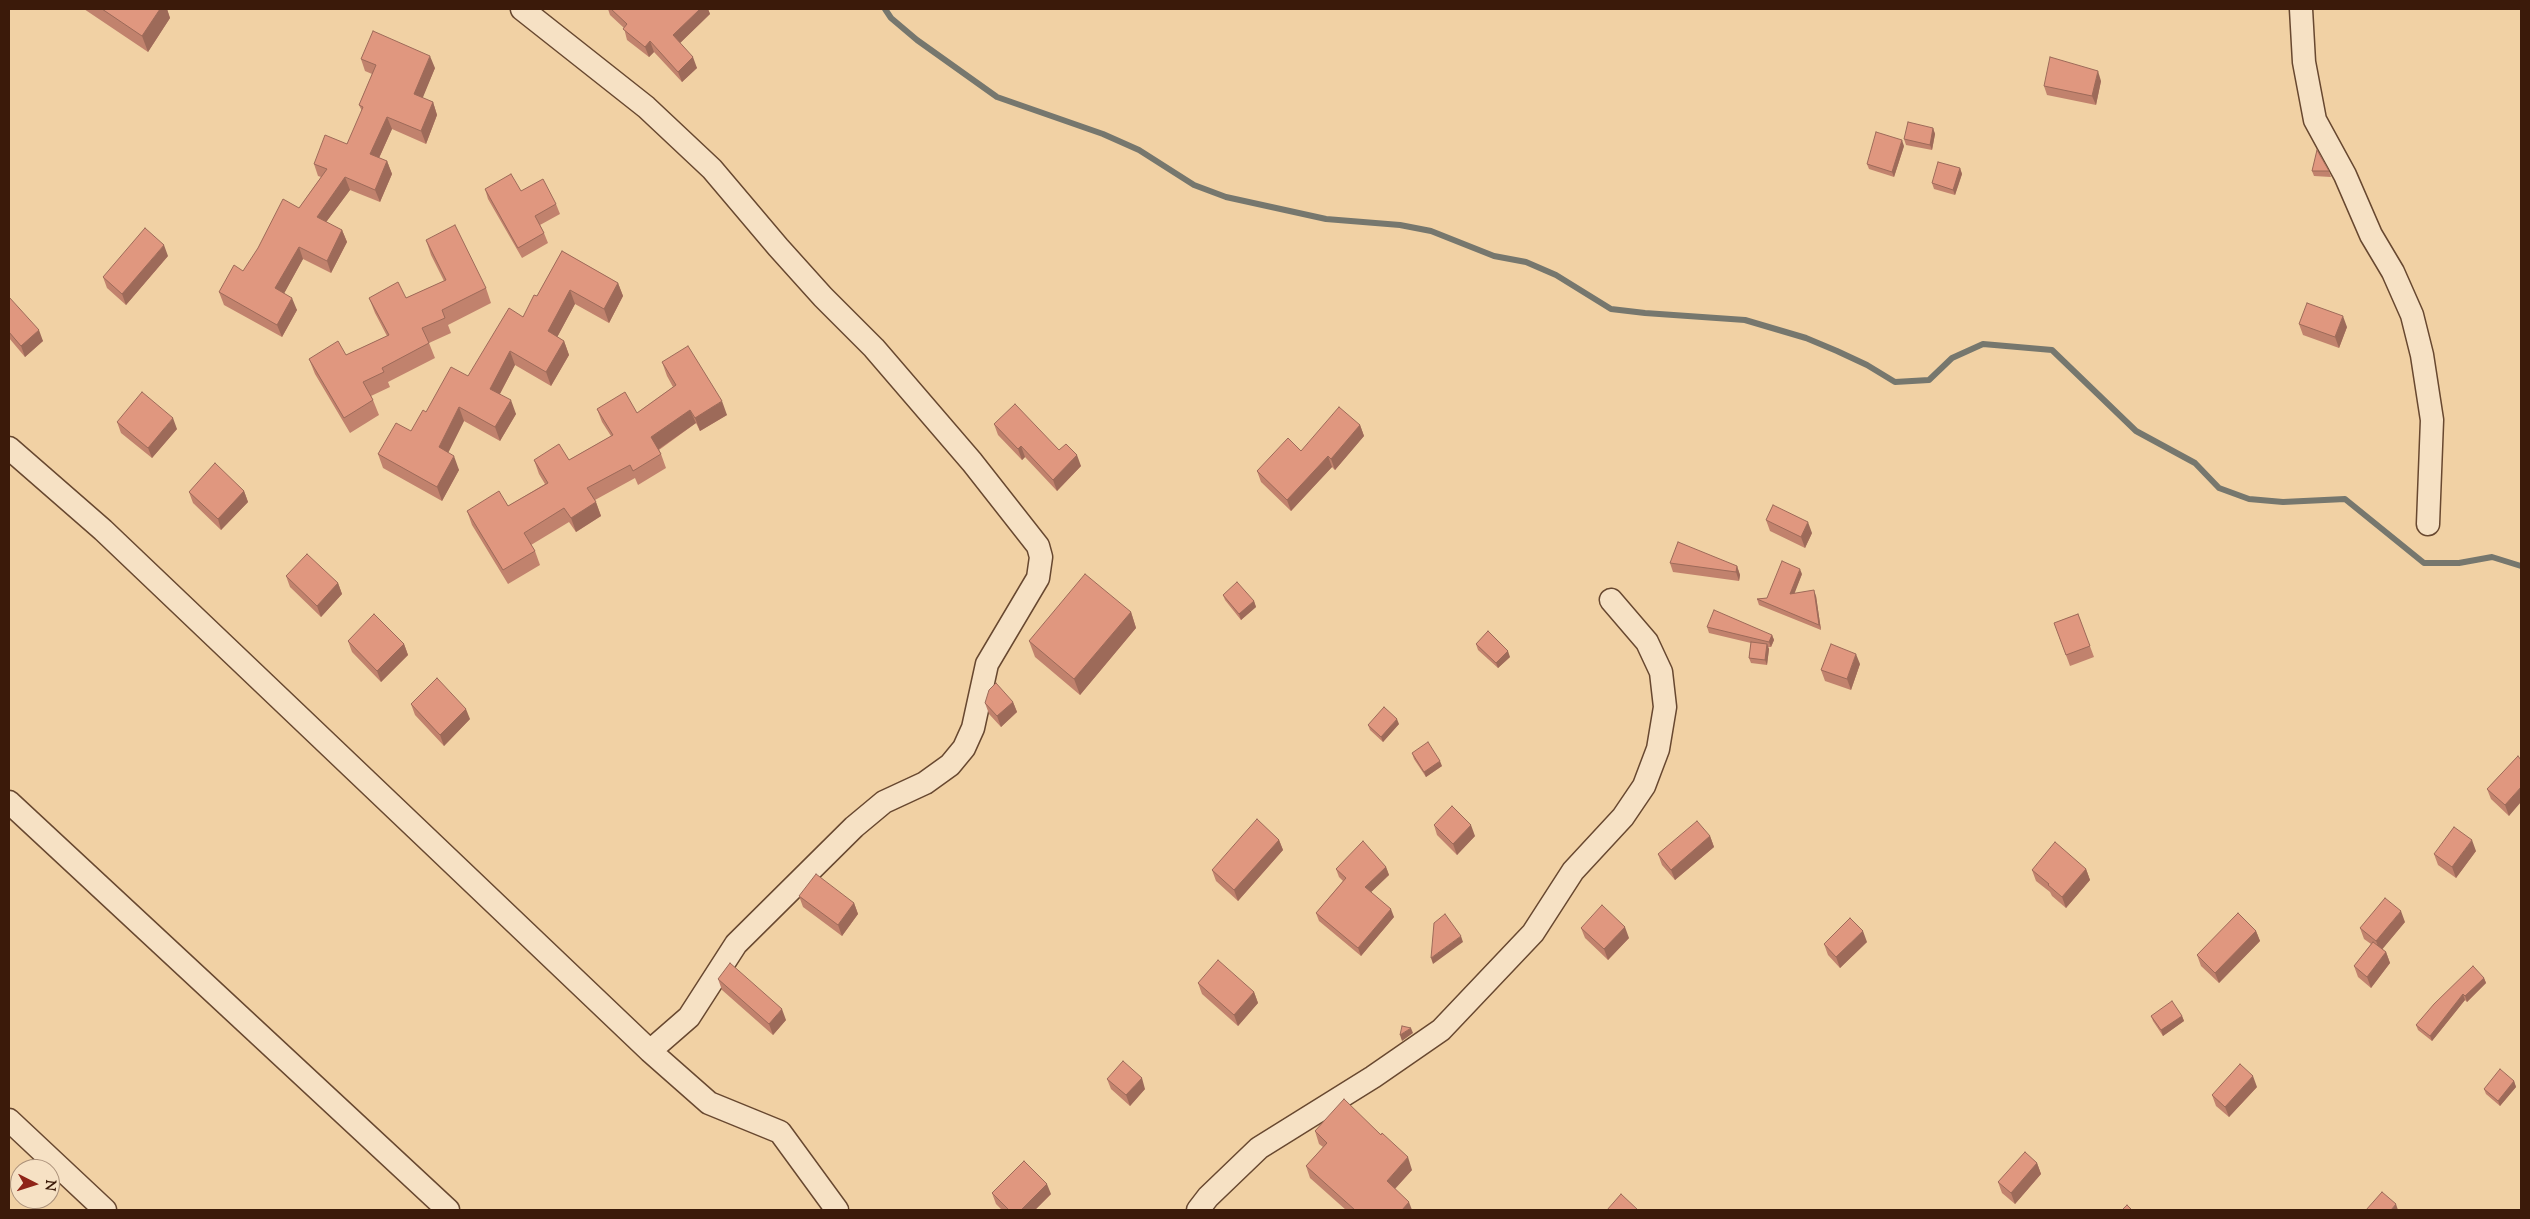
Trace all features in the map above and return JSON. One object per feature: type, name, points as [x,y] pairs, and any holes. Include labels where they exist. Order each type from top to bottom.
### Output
[{"type":"street","points":[[522,9],[646,107],[712,169],[778,247],[823,297],[874,348],[972,462],[1038,546],[1041,557],[1038,578],[987,664],[973,728],[964,748],[950,765],[925,783],[884,802],[854,827],[736,944],[689,1017],[650,1051]]},
{"type":"street","points":[[2300,9],[2304,62],[2315,120],[2345,175],[2372,235],[2393,272],[2412,315],[2418,339],[2432,420],[2428,524]]},
{"type":"street","points":[[9,448],[103,530],[650,1051],[709,1103],[780,1132],[837,1210]]},
{"type":"street","points":[[1198,1210],[1208,1197],[1259,1148],[1373,1077],[1441,1030],[1533,933],[1573,872],[1623,818],[1644,786],[1658,749],[1665,706],[1661,672],[1647,642],[1611,600]]},
{"type":"street","points":[[9,802],[448,1210]]},
{"type":"street","points":[[9,1120],[105,1210]]},
{"type":"building","points":[[102,9],[160,9],[142,36]]},
{"type":"building","points":[[611,9],[700,9],[673,35],[693,57],[678,72],[650,41],[645,47],[623,29],[627,24]]},
{"type":"building","points":[[373,31],[430,56],[414,94],[433,102],[421,131],[387,117],[370,154],[387,161],[375,190],[345,177],[317,217],[342,230],[327,261],[299,247],[275,288],[292,298],[277,325],[219,292],[234,265],[243,271],[258,248],[283,199],[299,208],[327,169],[314,164],[325,135],[347,144],[363,107],[359,105],[376,65],[361,59]]},
{"type":"building","points":[[2050,57],[2098,71],[2092,96],[2044,86]]},
{"type":"building","points":[[1908,122],[1933,128],[1930,145],[1904,139]]},
{"type":"building","points":[[1876,132],[1902,140],[1892,172],[1867,164]]},
{"type":"building","points":[[2317,150],[2329,171],[2312,171]]},
{"type":"building","points":[[1938,162],[1960,168],[1953,190],[1932,183]]},
{"type":"building","points":[[511,174],[521,191],[543,179],[556,204],[535,216],[544,233],[518,248],[485,189]]},
{"type":"building","points":[[455,225],[486,288],[442,310],[445,318],[422,328],[429,343],[382,368],[384,372],[363,382],[373,400],[344,418],[309,359],[338,341],[346,355],[389,335],[369,298],[398,282],[406,298],[446,280],[426,240]]},
{"type":"building","points":[[145,228],[164,245],[122,294],[103,277]]},
{"type":"building","points":[[562,251],[618,283],[604,309],[570,290],[548,331],[564,341],[546,372],[510,351],[490,389],[511,400],[495,427],[459,407],[439,447],[454,456],[437,487],[378,454],[396,423],[411,431],[423,410],[426,412],[451,367],[468,376],[509,308],[523,317],[534,295],[537,296]]},
{"type":"building","points":[[9,297],[39,330],[21,346],[9,332]]},
{"type":"building","points":[[2307,303],[2343,316],[2335,337],[2299,324]]},
{"type":"building","points":[[688,346],[722,401],[695,418],[690,410],[651,437],[661,454],[633,471],[630,465],[587,488],[596,502],[571,518],[564,508],[524,533],[535,551],[503,570],[467,511],[499,491],[508,506],[548,483],[534,460],[559,444],[569,460],[613,435],[597,409],[625,392],[637,413],[676,385],[662,362]]},
{"type":"building","points":[[142,392],[173,418],[148,448],[117,422]]},
{"type":"building","points":[[1015,404],[1059,450],[1066,444],[1077,455],[1053,480],[1021,446],[1018,449],[994,424]]},
{"type":"building","points":[[1339,407],[1360,425],[1331,459],[1328,456],[1287,500],[1257,471],[1288,438],[1301,451]]},
{"type":"building","points":[[215,463],[244,491],[218,519],[189,492]]},
{"type":"building","points":[[1773,505],[1808,522],[1801,537],[1766,520]]},
{"type":"building","points":[[1678,542],[1737,566],[1736,572],[1670,563]]},
{"type":"building","points":[[307,554],[338,583],[317,606],[286,576]]},
{"type":"building","points":[[1782,561],[1800,569],[1790,594],[1814,590],[1819,625],[1757,599],[1767,598]]},
{"type":"building","points":[[1085,574],[1131,612],[1074,679],[1029,641]]},
{"type":"building","points":[[1237,582],[1254,601],[1239,614],[1223,595]]},
{"type":"building","points":[[1714,610],[1772,635],[1769,642],[1707,627]]},
{"type":"building","points":[[374,614],[404,644],[377,671],[348,641]]},
{"type":"building","points":[[2078,614],[2090,646],[2066,655],[2054,623]]},
{"type":"building","points":[[1488,631],[1508,651],[1496,663],[1476,644]]},
{"type":"building","points":[[1751,642],[1767,644],[1765,660],[1749,658]]},
{"type":"building","points":[[1831,644],[1856,654],[1847,679],[1821,670]]},
{"type":"building","points":[[437,678],[466,709],[440,735],[411,704]]},
{"type":"building","points":[[996,683],[1013,702],[997,716],[985,703],[989,690]]},
{"type":"building","points":[[1384,707],[1397,719],[1381,737],[1368,725]]},
{"type":"building","points":[[1428,742],[1440,761],[1424,772],[1412,753]]},
{"type":"building","points":[[2518,756],[2521,760],[2521,787],[2505,805],[2487,789]]},
{"type":"building","points":[[1452,806],[1471,825],[1453,844],[1434,825]]},
{"type":"building","points":[[1257,819],[1279,840],[1234,890],[1212,870]]},
{"type":"building","points":[[1697,821],[1710,836],[1671,870],[1658,854]]},
{"type":"building","points":[[2454,827],[2472,840],[2452,867],[2434,854]]},
{"type":"building","points":[[1363,841],[1386,867],[1365,887],[1391,909],[1358,948],[1316,913],[1346,878],[1336,869]]},
{"type":"building","points":[[2055,842],[2086,869],[2062,897],[2032,870]]},
{"type":"building","points":[[816,874],[854,903],[838,925],[799,896]]},
{"type":"building","points":[[2385,898],[2401,911],[2376,941],[2360,928]]},
{"type":"building","points":[[1602,905],[1625,927],[1604,949],[1581,928]]},
{"type":"building","points":[[2238,913],[2256,931],[2215,973],[2197,955]]},
{"type":"building","points":[[1445,914],[1461,936],[1431,958],[1434,923]]},
{"type":"building","points":[[1850,918],[1863,931],[1836,957],[1824,944]]},
{"type":"building","points":[[2373,942],[2386,952],[2367,977],[2354,966]]},
{"type":"building","points":[[1218,960],[1254,992],[1234,1015],[1198,983]]},
{"type":"building","points":[[730,963],[782,1009],[769,1024],[718,979]]},
{"type":"building","points":[[2473,966],[2484,978],[2465,996],[2463,994],[2430,1036],[2416,1025],[2434,1004]]},
{"type":"building","points":[[2172,1001],[2182,1016],[2161,1030],[2151,1016]]},
{"type":"building","points":[[1402,1026],[1411,1028],[1400,1035]]},
{"type":"building","points":[[1123,1061],[1142,1078],[1126,1095],[1107,1079]]},
{"type":"building","points":[[2240,1064],[2253,1076],[2225,1107],[2212,1095]]},
{"type":"building","points":[[2500,1069],[2514,1081],[2498,1101],[2484,1089]]},
{"type":"building","points":[[1344,1099],[1381,1135],[1382,1133],[1408,1157],[1387,1181],[1409,1202],[1402,1210],[1355,1210],[1306,1166],[1327,1143],[1315,1131]]},
{"type":"building","points":[[2025,1152],[2037,1163],[2011,1193],[1998,1182]]},
{"type":"building","points":[[1024,1161],[1047,1184],[1021,1210],[1009,1210],[992,1193]]},
{"type":"building","points":[[2382,1192],[2396,1204],[2391,1210],[2366,1210]]},
{"type":"building","points":[[1621,1194],[1638,1210],[1607,1210]]},
{"type":"building","points":[[2127,1205],[2132,1210],[2122,1210]]},
{"type":"waterway","points":[[885,9],[891,18],[917,40],[997,97],[1103,134],[1139,150],[1194,185],[1226,197],[1326,219],[1400,225],[1431,231],[1494,256],[1526,262],[1556,275],[1611,309],[1745,320],[1806,338],[1867,365],[1895,382],[1929,380],[1952,358],[1983,344],[2052,350],[2136,431],[2195,463],[2219,488],[2249,499],[2283,502],[2345,499],[2424,563],[2459,563],[2492,557],[2521,566]]}]
